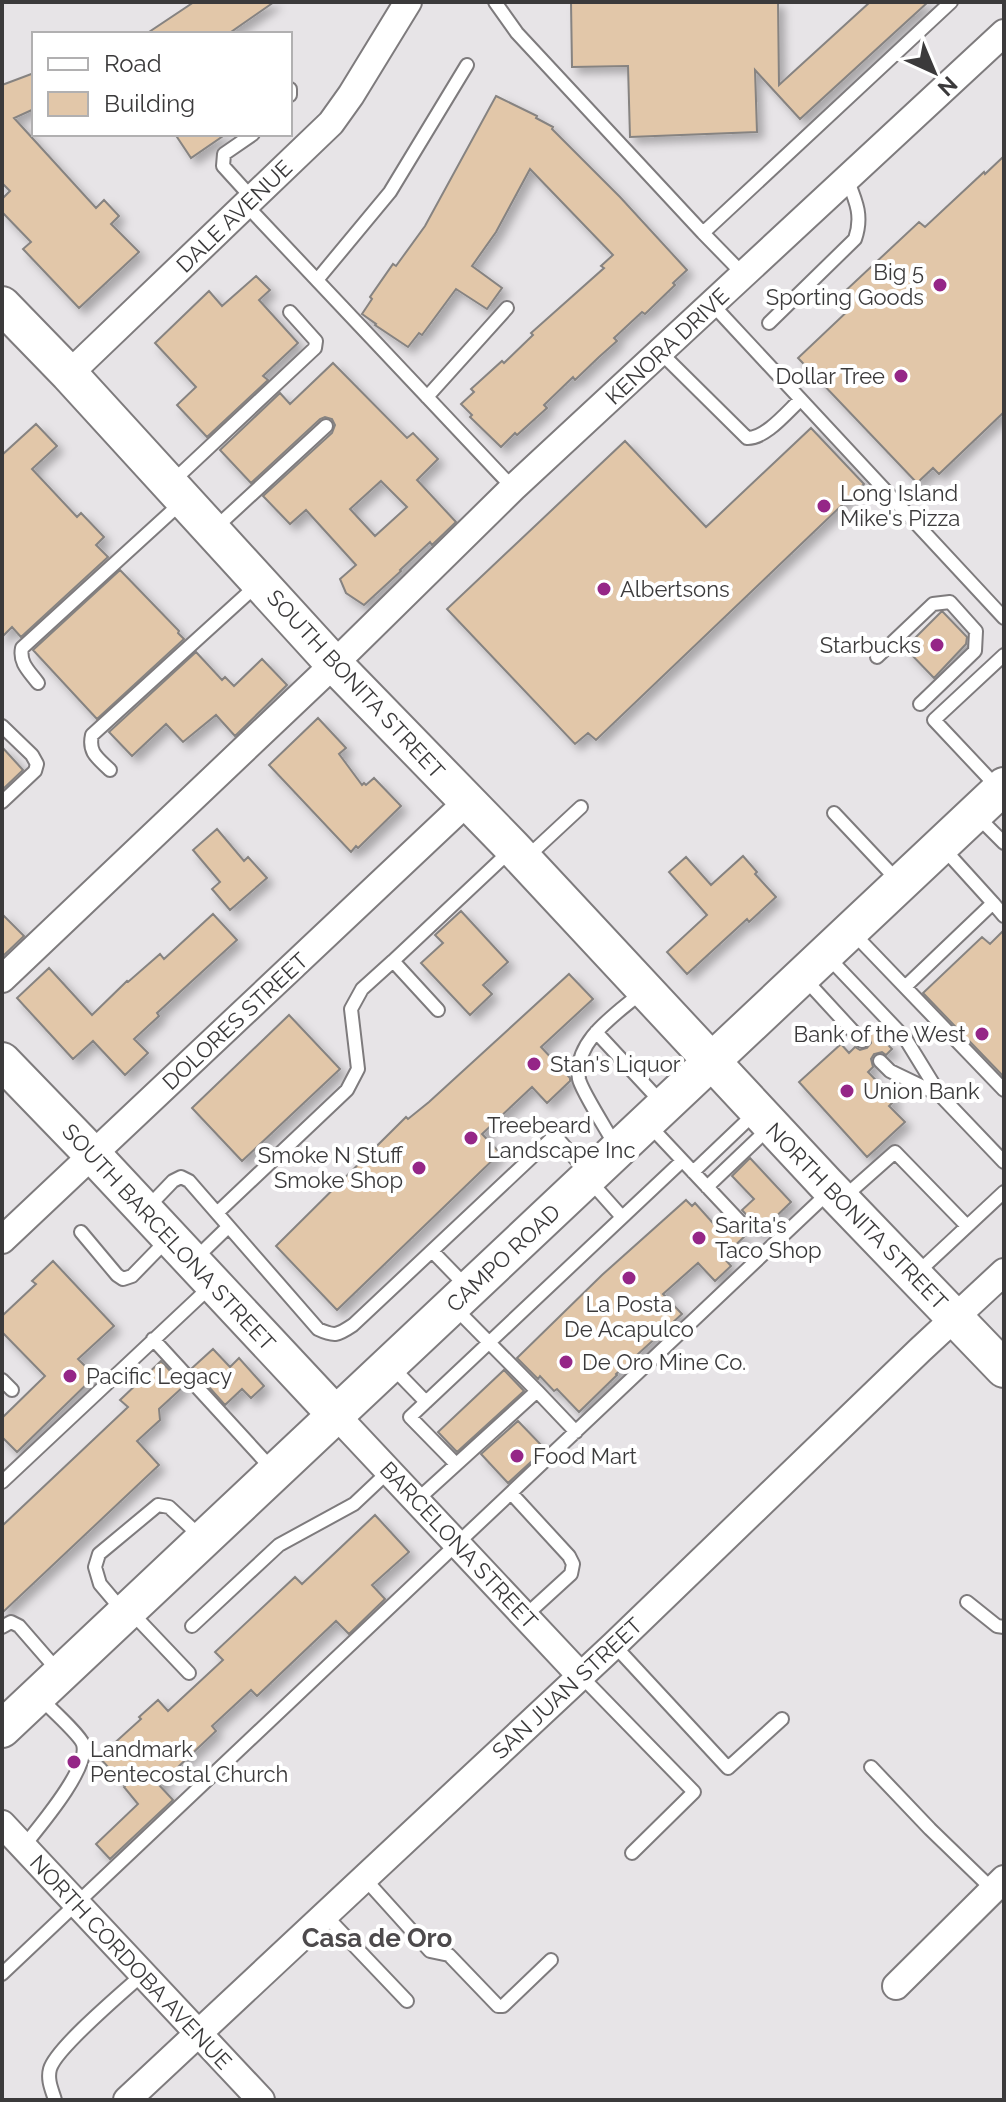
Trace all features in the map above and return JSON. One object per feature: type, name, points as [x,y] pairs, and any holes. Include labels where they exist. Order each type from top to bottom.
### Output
[{"type":"main road","name":"SOUTH BONITA STREET","points":[[2,305],[334,664],[712,1061]]},
{"type":"main road","name":"CAMPO ROAD","points":[[2,1729],[993,797]]},
{"type":"main road","name":"SOUTH BARCELONA STREET","points":[[2,1061],[336,1415]]},
{"type":"main road","name":"NORTH BONITA STREET","points":[[712,1061],[1004,1369]]},
{"type":"street","name":"DALE AVENUE","points":[[69,374],[331,123],[408,2]]},
{"type":"street","name":"KENORA DRIVE","points":[[2,979],[334,664],[513,488],[1004,33]]},
{"type":"street","name":"DOLORES STREET","points":[[2,1240],[467,802]]},
{"type":"street","name":"SAN JUAN STREET","points":[[137,2096],[198,2034],[614,1645],[1004,1272]]},
{"type":"street","name":"BARCELONA STREET","points":[[336,1415],[581,1676]]},
{"type":"street","name":"NORTH CORDOBA AVENUE","points":[[2,1824],[261,2100]]},
{"type":"street","points":[[896,1986],[998,1884]]},
{"type":"lane","points":[[495,2],[517,33],[744,275]]},
{"type":"lane","points":[[703,233],[951,2]]},
{"type":"lane","points":[[317,280],[390,192],[467,65]]},
{"type":"lane","points":[[250,136],[224,154],[223,166],[317,280],[513,488]]},
{"type":"lane","points":[[769,323],[855,239],[860,209],[847,179]]},
{"type":"lane","points":[[712,304],[1004,618]]},
{"type":"lane","points":[[427,397],[507,308]]},
{"type":"lane","points":[[38,683],[23,664],[20,656],[22,648],[315,348],[316,341],[290,312]]},
{"type":"lane","points":[[660,352],[747,438],[756,439],[800,400]]},
{"type":"lane","points":[[212,531],[326,426]]},
{"type":"lane","points":[[110,770],[93,753],[89,745],[92,735],[260,583]]},
{"type":"lane","points":[[877,657],[933,604],[950,602],[976,631],[975,651],[920,704]]},
{"type":"lane","points":[[1004,655],[934,720],[993,797],[1004,843]]},
{"type":"lane","points":[[2,726],[32,755],[37,764],[35,771],[2,802]]},
{"type":"lane","points":[[217,1213],[347,1090],[358,1069],[351,1009],[362,989],[518,854],[581,807]]},
{"type":"lane","points":[[834,813],[900,883]]},
{"type":"lane","points":[[941,845],[1004,916]]},
{"type":"lane","points":[[906,986],[993,903]]},
{"type":"lane","points":[[826,954],[906,986],[1004,1090]]},
{"type":"lane","points":[[826,954],[862,1041]]},
{"type":"lane","points":[[826,954],[905,1038],[940,1095],[1004,1162]]},
{"type":"lane","points":[[393,961],[438,1010]]},
{"type":"lane","points":[[618,1150],[579,1080],[581,1054],[591,1037],[645,989]]},
{"type":"lane","points":[[596,1032],[655,1114],[682,1161],[744,1226]]},
{"type":"lane","points":[[880,1061],[890,1071],[940,1095]]},
{"type":"lane","points":[[693,1172],[765,1118]]},
{"type":"lane","points":[[707,1187],[765,1118]]},
{"type":"lane","points":[[145,1211],[173,1181],[181,1177],[189,1181],[318,1329],[329,1334],[339,1334],[353,1325],[551,1139],[558,1139],[622,1217]]},
{"type":"lane","points":[[2,1974],[576,1432],[836,1195],[895,1152],[967,1226]]},
{"type":"lane","points":[[456,1464],[410,1417],[682,1161]]},
{"type":"lane","points":[[914,1276],[1004,1192]]},
{"type":"lane","points":[[2,1482],[153,1339],[192,1260],[228,1227]]},
{"type":"lane","points":[[81,1232],[123,1279],[192,1260]]},
{"type":"lane","points":[[432,1251],[489,1343],[576,1432]]},
{"type":"lane","points":[[153,1339],[275,1472]]},
{"type":"lane","points":[[390,1364],[426,1402]]},
{"type":"lane","points":[[2,1380],[12,1390]]},
{"type":"lane","points":[[417,1500],[537,1391]]},
{"type":"lane","points":[[192,1626],[279,1545],[354,1504],[389,1471]]},
{"type":"lane","points":[[511,1493],[573,1564],[571,1574],[525,1616]]},
{"type":"lane","points":[[189,1673],[100,1584],[95,1567],[99,1554],[158,1505],[169,1507],[203,1540]]},
{"type":"lane","points":[[967,1602],[997,1626],[1004,1627]]},
{"type":"lane","points":[[2,1627],[11,1622],[19,1626],[49,1685],[83,1741],[85,1756],[62,1796],[23,1847]]},
{"type":"lane","points":[[614,1645],[728,1768],[782,1719]]},
{"type":"lane","points":[[581,1676],[694,1792],[632,1853]]},
{"type":"lane","points":[[871,1767],[930,1829],[998,1884]]},
{"type":"lane","points":[[365,1879],[430,1951],[449,1955],[498,2006],[503,2006],[551,1960]]},
{"type":"lane","points":[[325,1915],[407,2001]]},
{"type":"lane","points":[[55,2100],[49,2083],[50,2069],[59,2052],[143,1974]]},
{"type":"building","points":[[194,2],[274,2],[231,32],[149,32]]},
{"type":"building","points":[[571,2],[778,2],[779,85],[870,2],[928,2],[800,119],[755,70],[757,132],[630,137],[628,66],[572,67]]},
{"type":"building","points":[[32,74],[32,110],[14,118],[96,208],[104,200],[119,216],[111,224],[139,252],[79,308],[23,249],[31,242],[2,212],[2,199],[10,191],[2,183],[2,85]]},
{"type":"building","points":[[496,96],[553,127],[687,270],[645,314],[642,312],[614,338],[617,341],[544,405],[547,408],[501,447],[461,404],[474,392],[471,389],[502,361],[504,363],[533,335],[531,333],[604,268],[601,266],[613,255],[530,169],[496,232],[472,266],[502,288],[487,309],[456,289],[422,335],[419,333],[408,347],[362,314],[393,264],[396,266],[425,226]]},
{"type":"building","points":[[176,136],[223,136],[191,158]]},
{"type":"building","name":"Dollar Tree","points":[[1004,156],[1004,412],[939,474],[933,468],[917,483],[798,358],[853,306],[842,294],[919,222],[925,227]]},
{"type":"building","points":[[256,276],[270,290],[259,300],[298,343],[263,376],[268,380],[207,437],[177,405],[196,387],[155,343],[209,291],[222,306]]},
{"type":"building","points":[[333,363],[407,438],[413,433],[438,459],[417,480],[456,522],[432,545],[430,542],[364,605],[346,593],[340,579],[356,565],[306,510],[290,524],[263,496],[332,433],[335,425],[332,419],[320,419],[251,483],[220,450],[280,393],[290,404]],"holes":[[[381,481],[407,507],[375,536],[350,509]]]},
{"type":"building","points":[[36,424],[57,446],[32,469],[77,517],[81,513],[104,537],[96,545],[108,557],[21,637],[12,627],[2,637],[2,455]]},
{"type":"building","name":"Albertsons","points":[[811,428],[864,484],[596,740],[588,733],[575,744],[447,609],[625,441],[706,527]]},
{"type":"building","points":[[120,570],[184,639],[97,719],[33,650]]},
{"type":"building","name":"Starbucks","points":[[941,612],[967,637],[966,644],[934,678],[905,648]]},
{"type":"building","points":[[196,652],[222,680],[225,677],[234,686],[262,659],[287,685],[235,736],[216,715],[183,742],[166,724],[132,756],[109,732]]},
{"type":"building","points":[[318,718],[346,748],[339,754],[362,785],[374,778],[401,806],[351,852],[269,765]]},
{"type":"building","points":[[2,747],[23,770],[2,790]]},
{"type":"building","points":[[217,829],[244,861],[248,857],[267,878],[230,910],[212,889],[220,882],[193,850]]},
{"type":"building","points":[[743,856],[776,897],[687,974],[667,952],[707,915],[669,872],[686,857],[711,885]]},
{"type":"building","points":[[461,911],[508,962],[483,985],[492,994],[470,1015],[421,963],[443,943],[435,935]]},
{"type":"building","points":[[2,914],[24,936],[2,957]]},
{"type":"building","points":[[213,914],[237,940],[157,1013],[159,1016],[134,1039],[148,1053],[125,1075],[93,1041],[73,1059],[17,998],[49,968],[92,1015],[127,981],[160,954],[164,959]]},
{"type":"building","name":"Bank of the West","points":[[1004,930],[1004,1077],[923,993],[982,937],[990,944]]},
{"type":"building","points":[[569,974],[593,999],[541,1047],[570,1081],[547,1103],[532,1087],[482,1134],[500,1153],[337,1310],[276,1246],[406,1117],[408,1119],[429,1102]]},
{"type":"building","points":[[289,1015],[340,1069],[242,1161],[192,1108]]},
{"type":"building","name":"Union Bank","points":[[874,1030],[892,1049],[886,1055],[882,1052],[874,1054],[871,1059],[873,1067],[868,1072],[895,1100],[889,1106],[905,1122],[867,1157],[799,1082],[841,1044],[849,1053],[855,1047],[860,1050],[867,1048],[871,1043],[868,1035]]},
{"type":"building","points":[[750,1158],[791,1202],[758,1234],[752,1230],[751,1220],[742,1210],[754,1199],[732,1176]]},
{"type":"building","points":[[686,1200],[692,1206],[695,1203],[720,1231],[728,1223],[738,1233],[747,1234],[723,1257],[731,1266],[715,1281],[698,1263],[663,1294],[682,1314],[579,1412],[557,1389],[554,1391],[540,1376],[538,1379],[517,1358],[602,1275]]},
{"type":"building","points":[[53,1261],[114,1326],[78,1359],[95,1376],[17,1452],[2,1437],[2,1418],[45,1376],[2,1332],[2,1316],[36,1284],[32,1281]]},
{"type":"building","points":[[213,1349],[230,1367],[239,1358],[264,1386],[251,1398],[242,1389],[225,1405],[192,1368]]},
{"type":"building","points":[[161,1361],[184,1386],[159,1409],[160,1420],[137,1441],[159,1465],[2,1613],[2,1526],[128,1407],[120,1400]]},
{"type":"building","points":[[504,1370],[524,1391],[457,1452],[438,1432]]},
{"type":"building","name":"Food Mart","points":[[518,1421],[545,1449],[508,1483],[481,1454]]},
{"type":"building","points":[[375,1515],[409,1552],[372,1585],[385,1599],[349,1634],[336,1621],[257,1696],[251,1690],[212,1726],[216,1731],[159,1785],[173,1800],[110,1859],[96,1844],[138,1804],[99,1757],[158,1700],[168,1711],[223,1660],[215,1652],[295,1577],[302,1584]]},
{"type":"place","name":"Big 5 Sporting Goods","points":[[940,285]]},
{"type":"place","name":"Dollar Tree","points":[[901,376]]},
{"type":"place","name":"Long Island Mike's Pizza","points":[[824,506]]},
{"type":"place","name":"Albertsons","points":[[604,589]]},
{"type":"place","name":"Starbucks","points":[[937,645]]},
{"type":"place","name":"Bank of the West","points":[[982,1034]]},
{"type":"place","name":"Stan's Liquor","points":[[534,1064]]},
{"type":"place","name":"Union Bank","points":[[847,1091]]},
{"type":"place","name":"Treebeard Landscape Inc","points":[[471,1138]]},
{"type":"place","name":"Smoke N Stuff Smoke Shop","points":[[419,1168]]},
{"type":"place","name":"Sarita's Taco Shop","points":[[699,1238]]},
{"type":"place","name":"La Posta De Acapulco","points":[[629,1278]]},
{"type":"place","name":"De Oro Mine Co.","points":[[566,1362]]},
{"type":"place","name":"Pacific Legacy","points":[[70,1376]]},
{"type":"place","name":"Food Mart","points":[[517,1456]]},
{"type":"place","name":"Landmark Pentecostal Church","points":[[74,1762]]},
{"type":"district","name":"Casa de Oro","points":[[377,1938]]}]
